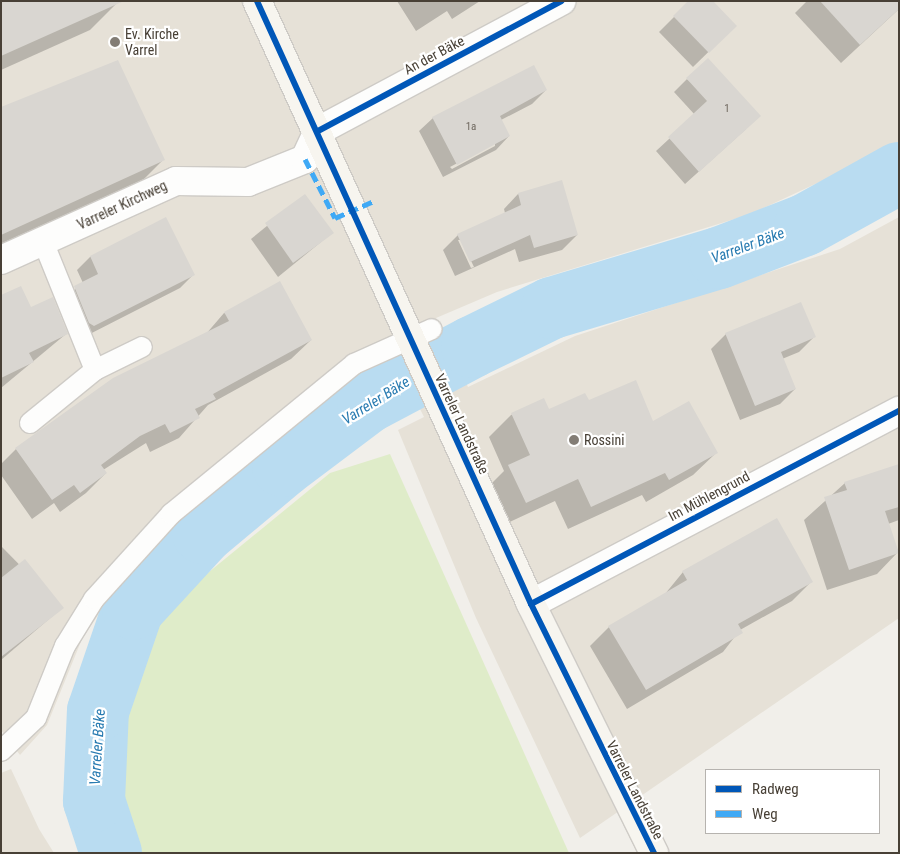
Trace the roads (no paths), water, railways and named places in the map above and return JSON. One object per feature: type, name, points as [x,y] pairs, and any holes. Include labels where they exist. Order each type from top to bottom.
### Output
[{"type":"main road","name":"Varreler Landstraße","points":[[257,1],[318,131],[420,334],[436,397],[531,604],[654,853]]},
{"type":"street","name":"An der Bäke","points":[[318,131],[561,1]]},
{"type":"street","name":"Varreler Kirchweg","points":[[1,260],[176,181],[248,182],[304,159],[318,131]]},
{"type":"street","name":"Im Mühlengrund","points":[[531,604],[899,411]]},
{"type":"lane","points":[[43,242],[95,370]]},
{"type":"lane","points":[[1,751],[36,718],[65,646],[94,599],[171,514],[354,364],[420,334]]},
{"type":"lane","points":[[30,423],[95,370],[142,346]]},
{"type":"waterway","name":"Varreler Bäke","points":[[111,853],[94,801],[98,711],[133,609],[203,533],[283,466],[368,402],[472,347],[552,308],[719,258],[805,225],[899,173]]},
{"type":"place","name":"Ev. Kirche Varrel","points":[[115,42]]},
{"type":"place","name":"Rossini","points":[[574,440]]}]
